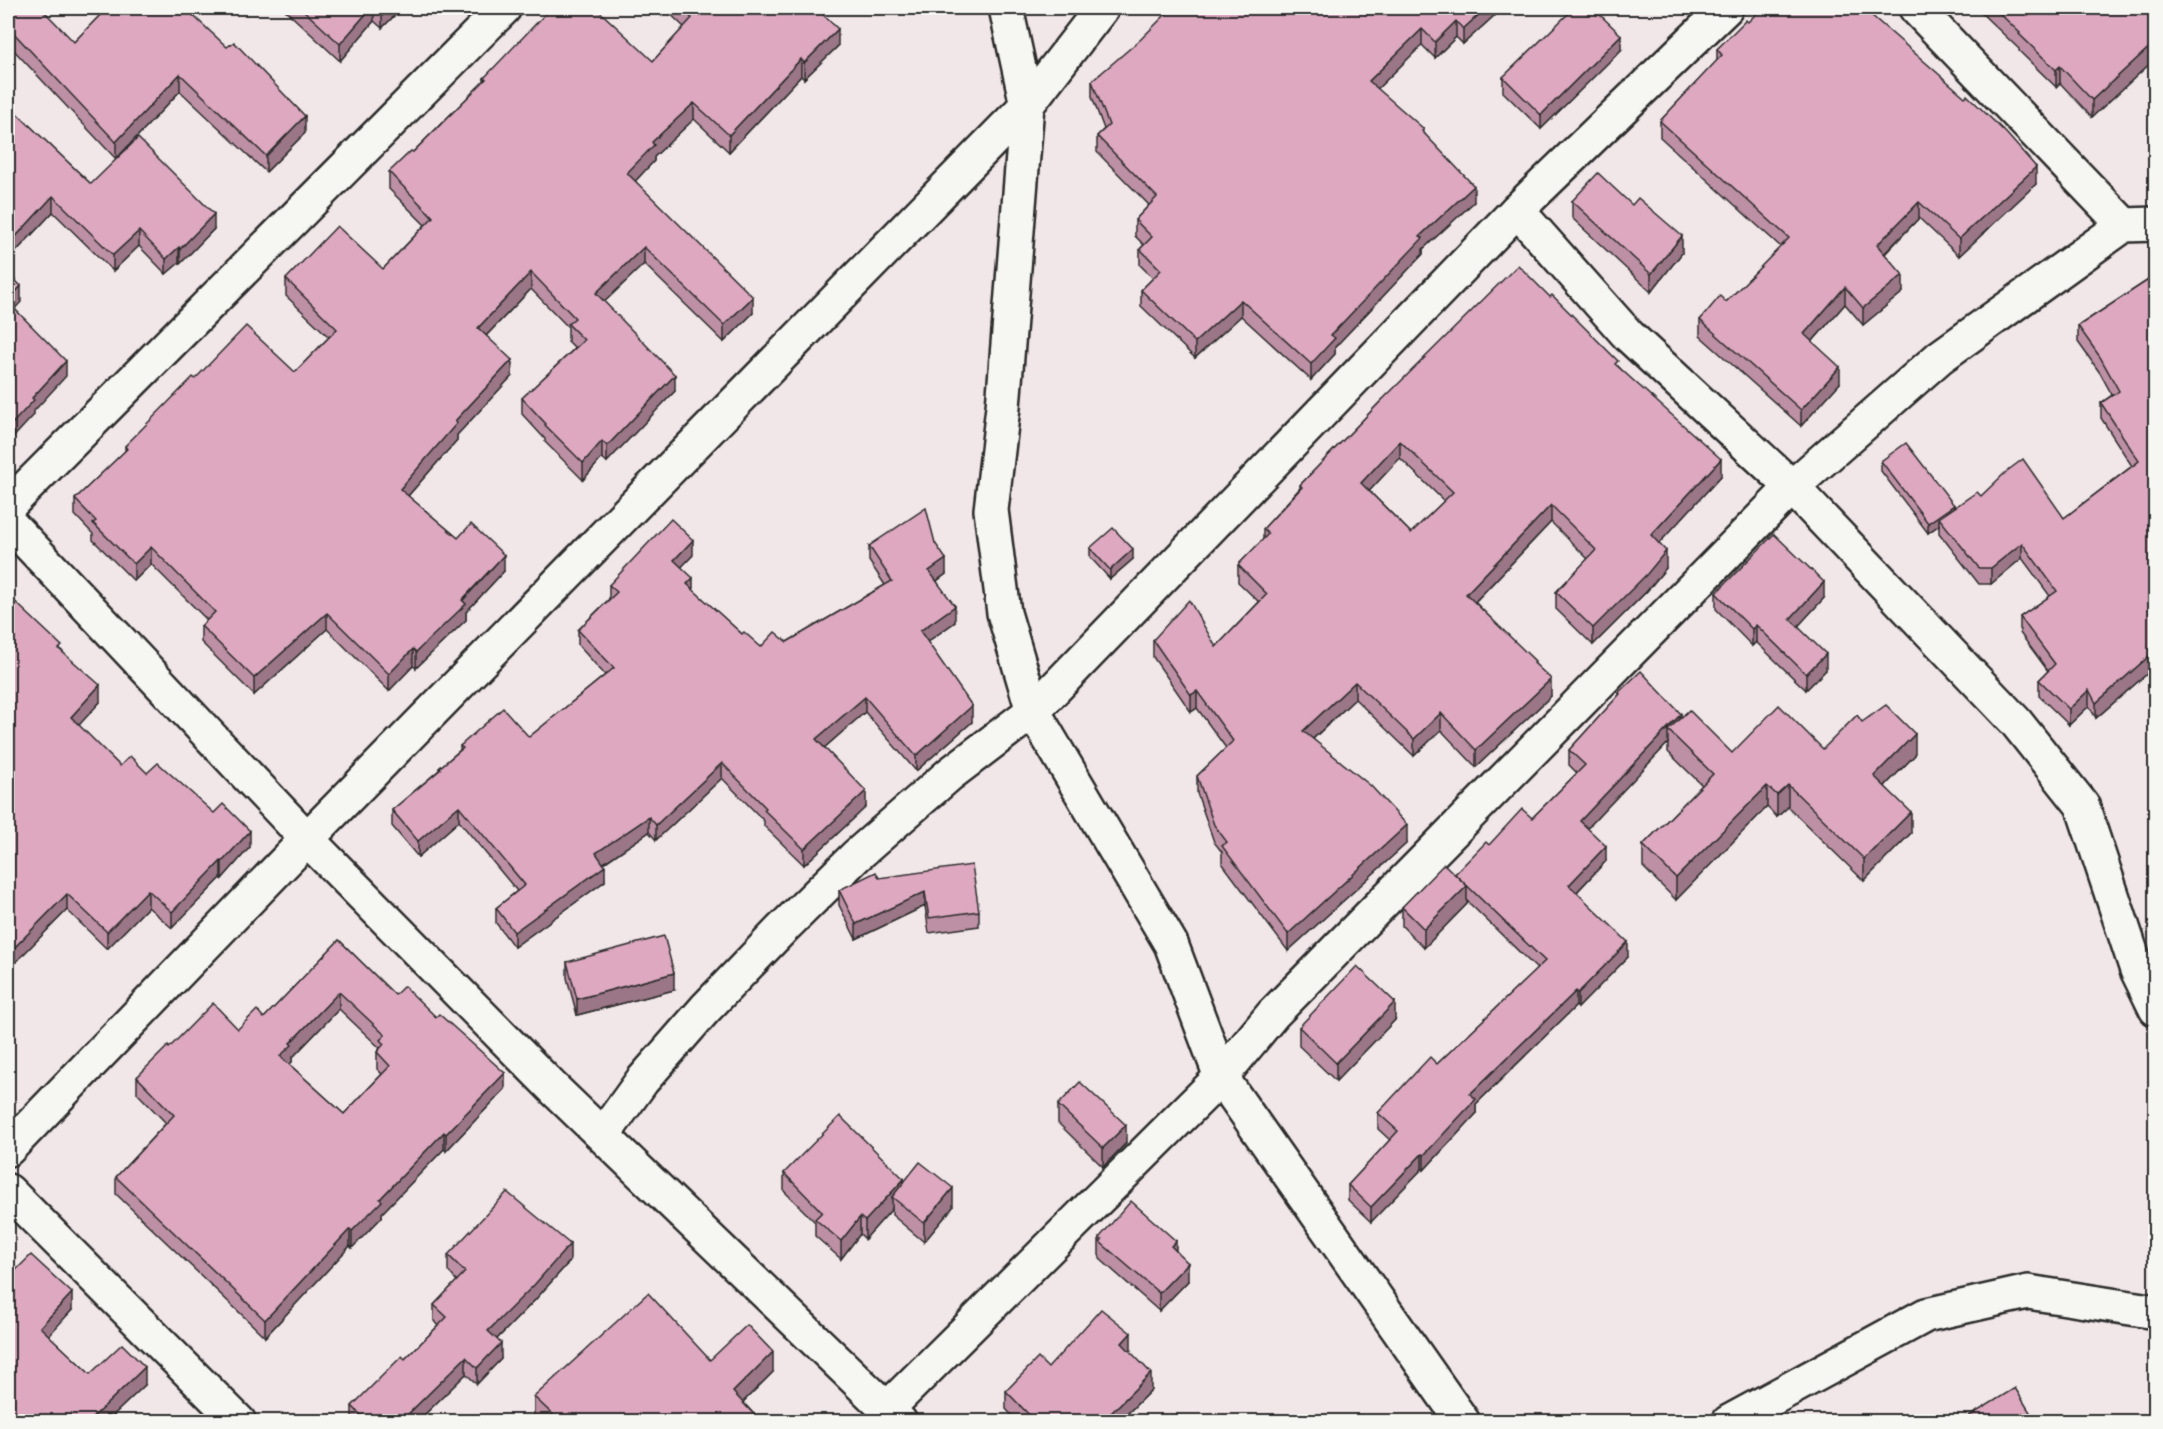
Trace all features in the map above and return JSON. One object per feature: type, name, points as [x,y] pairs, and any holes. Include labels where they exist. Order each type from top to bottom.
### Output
[{"type":"street","points":[[8,506],[504,8]]},
{"type":"street","points":[[1006,8],[1027,105],[1003,407],[991,510],[1004,613],[1033,711],[1171,944],[1221,1077],[1463,1422]]},
{"type":"street","points":[[8,1149],[307,839],[1027,105],[1102,8]]},
{"type":"street","points":[[603,1135],[649,1072],[705,1009],[782,929],[856,856],[942,782],[1033,711],[1517,210],[1726,8]]},
{"type":"street","points":[[1916,8],[2124,225]]},
{"type":"street","points":[[1517,210],[1628,335],[1792,487],[2016,722],[2082,805],[2137,969],[2156,1009]]},
{"type":"street","points":[[8,522],[307,839],[554,1089],[893,1415],[1221,1077],[1273,1014],[1792,487],[1940,357],[2124,225],[2156,224]]},
{"type":"street","points":[[8,1191],[239,1422]]},
{"type":"street","points":[[1729,1422],[1926,1315],[2028,1292],[2156,1312]]},
{"type":"building","points":[[16,8],[41,8],[74,42],[107,8],[185,8],[227,47],[234,42],[305,116],[266,156],[180,74],[116,142],[8,27],[11,24],[8,15]]},
{"type":"building","points":[[301,8],[371,8],[340,44]]},
{"type":"building","points":[[551,8],[596,8],[653,61],[692,18],[681,8],[816,8],[838,29],[804,63],[801,59],[729,135],[694,103],[652,142],[654,145],[627,173],[753,297],[724,325],[644,247],[596,293],[675,375],[607,446],[602,441],[583,463],[522,398],[584,340],[568,324],[575,318],[531,272],[478,328],[512,360],[455,421],[457,423],[400,489],[458,538],[471,524],[504,555],[462,600],[466,604],[416,652],[413,649],[389,674],[327,613],[254,678],[201,626],[215,612],[151,547],[134,564],[93,523],[96,521],[75,499],[127,449],[125,446],[193,377],[195,379],[246,326],[295,372],[337,329],[286,279],[337,226],[383,269],[433,217],[389,172],[411,151],[413,152],[486,79],[484,78]]},
{"type":"building","points":[[1172,8],[1486,8],[1463,29],[1456,21],[1435,42],[1422,29],[1369,81],[1424,129],[1422,131],[1474,186],[1420,236],[1423,238],[1331,335],[1335,338],[1311,364],[1241,300],[1195,342],[1141,290],[1161,270],[1140,249],[1152,237],[1135,220],[1157,197],[1097,136],[1109,125],[1092,81],[1141,39]]},
{"type":"building","points":[[1574,8],[1593,8],[1621,35],[1541,115],[1503,77]]},
{"type":"building","points":[[1762,8],[1863,8],[1965,97],[1967,95],[2006,133],[2036,167],[1959,239],[1919,202],[1877,245],[1903,275],[1863,308],[1845,287],[1804,334],[1840,367],[1801,410],[1700,320],[1720,296],[1726,302],[1789,238],[1660,121],[1722,55],[1717,49],[1746,20],[1748,22]]},
{"type":"building","points":[[1994,8],[2156,8],[2156,41],[2092,100],[2060,66],[2056,70]]},
{"type":"building","points":[[8,105],[91,184],[138,138],[214,214],[180,249],[179,247],[166,259],[139,231],[113,255],[53,196],[8,245]]},
{"type":"building","points":[[1598,173],[1632,205],[1638,198],[1682,236],[1651,274],[1572,201]]},
{"type":"building","points":[[1518,265],[1550,297],[1552,295],[1618,361],[1615,364],[1721,459],[1651,535],[1666,551],[1647,574],[1593,628],[1556,592],[1596,550],[1551,505],[1466,594],[1551,679],[1476,750],[1441,713],[1414,739],[1355,682],[1303,731],[1371,786],[1407,825],[1288,934],[1222,846],[1227,842],[1214,825],[1197,776],[1233,741],[1197,691],[1191,695],[1153,640],[1189,600],[1216,647],[1267,594],[1238,565],[1268,534],[1263,529],[1302,487],[1300,485]],"holes":[[[1400,441],[1453,492],[1411,533],[1361,483]]]},
{"type":"building","points":[[8,273],[21,286],[8,300]]},
{"type":"building","points":[[2156,275],[2156,650],[2096,703],[2089,690],[2069,709],[2039,680],[2055,664],[2020,617],[2057,591],[2022,543],[1991,568],[1979,568],[1939,518],[1977,492],[1981,496],[2023,459],[2064,518],[2139,461],[2101,403],[2119,391],[2100,357],[2078,326]]},
{"type":"building","points":[[8,302],[66,361],[8,428]]},
{"type":"building","points":[[1906,443],[1954,505],[1928,523],[1881,461]]},
{"type":"building","points":[[926,508],[935,543],[946,559],[929,571],[955,606],[920,631],[972,706],[916,756],[865,697],[816,739],[866,791],[804,849],[764,810],[766,808],[722,763],[656,825],[649,817],[596,853],[605,866],[514,932],[496,908],[525,885],[459,806],[418,841],[392,810],[441,769],[439,768],[463,748],[460,746],[503,708],[529,737],[614,668],[578,630],[617,592],[609,585],[671,519],[693,540],[674,560],[693,578],[687,584],[742,634],[744,632],[761,647],[775,632],[787,642],[892,581],[869,546]]},
{"type":"building","points":[[1113,528],[1133,549],[1110,570],[1090,548]]},
{"type":"building","points":[[1774,534],[1824,582],[1790,619],[1826,654],[1806,674],[1756,625],[1752,629],[1716,593]]},
{"type":"building","points":[[8,595],[62,646],[59,649],[100,685],[71,717],[120,766],[130,756],[147,773],[158,763],[214,813],[223,804],[250,831],[172,912],[148,890],[107,932],[67,894],[8,954]]},
{"type":"building","points":[[1641,671],[1681,714],[1580,821],[1606,846],[1569,885],[1628,942],[1578,993],[1576,991],[1470,1094],[1476,1099],[1371,1207],[1348,1185],[1398,1131],[1378,1113],[1430,1057],[1437,1064],[1545,961],[1455,874],[1486,842],[1489,845],[1522,809],[1532,818],[1585,765],[1569,750],[1620,694],[1619,692]]},
{"type":"building","points":[[1779,705],[1823,749],[1857,715],[1862,722],[1886,705],[1915,734],[1874,776],[1911,812],[1864,859],[1788,785],[1777,795],[1767,786],[1676,878],[1643,845],[1713,774],[1668,730],[1689,710],[1732,753]]},
{"type":"building","points":[[1444,864],[1467,886],[1424,929],[1402,907]]},
{"type":"building","points":[[972,865],[979,911],[929,918],[925,892],[856,924],[839,890],[876,872],[879,878]]},
{"type":"building","points":[[664,936],[674,973],[577,999],[567,962]]},
{"type":"building","points":[[339,940],[395,995],[404,986],[436,1017],[439,1014],[505,1073],[446,1134],[444,1132],[380,1199],[382,1201],[352,1231],[350,1229],[265,1320],[116,1177],[174,1115],[137,1077],[213,1003],[238,1029],[257,1010],[264,1018]],"holes":[[[339,992],[385,1035],[380,1040],[384,1044],[377,1052],[390,1066],[344,1114],[280,1056]]]},
{"type":"building","points":[[1357,966],[1395,1002],[1336,1063],[1299,1027]]},
{"type":"building","points":[[1080,1082],[1126,1125],[1103,1148],[1058,1105]]},
{"type":"building","points":[[840,1116],[904,1179],[865,1221],[860,1217],[841,1241],[815,1219],[822,1212],[784,1173]]},
{"type":"building","points":[[920,1162],[953,1188],[924,1223],[892,1197]]},
{"type":"building","points":[[507,1192],[570,1244],[535,1284],[488,1331],[501,1343],[477,1368],[466,1357],[400,1422],[368,1422],[352,1406],[402,1356],[405,1359],[447,1317],[434,1305],[465,1272],[448,1255]]},
{"type":"building","points":[[1131,1201],[1176,1241],[1171,1246],[1188,1263],[1159,1293],[1100,1242],[1102,1240],[1099,1238]]},
{"type":"building","points":[[31,1255],[72,1293],[40,1327],[90,1374],[122,1344],[145,1367],[88,1422],[19,1422],[8,1409],[8,1278]]},
{"type":"building","points":[[648,1293],[710,1360],[747,1325],[773,1352],[733,1392],[761,1422],[561,1422],[534,1397]]},
{"type":"building","points":[[1101,1309],[1131,1333],[1122,1343],[1151,1373],[1102,1422],[1036,1422],[1006,1391],[1038,1358],[1048,1368]]},
{"type":"building","points":[[2015,1388],[2036,1422],[1960,1422]]}]
